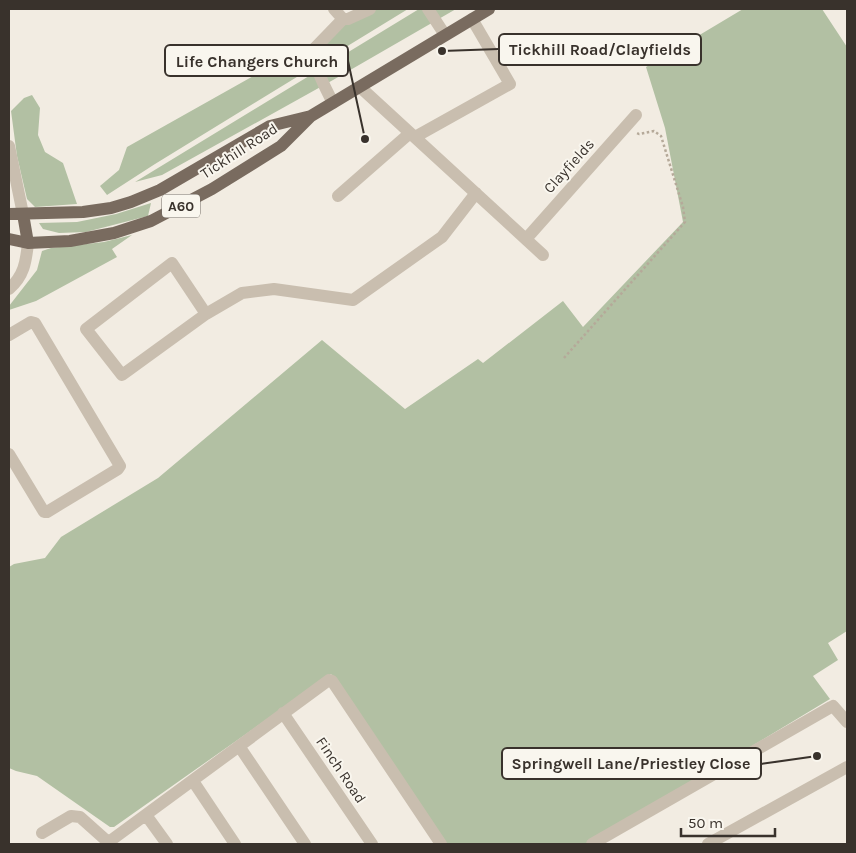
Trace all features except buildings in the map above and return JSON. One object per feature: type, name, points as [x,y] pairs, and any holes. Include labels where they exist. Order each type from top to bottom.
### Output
[{"type":"main road","name":"Tickhill Road","points":[[28,243],[70,241],[105,235],[151,221],[212,189],[281,146],[311,116],[489,9]]},
{"type":"main road","name":"Tickhill Road","points":[[23,214],[83,212],[111,208],[131,202],[160,190],[270,126],[311,116]]},
{"type":"main road","name":"A60","points":[[9,214],[23,214]]},
{"type":"main road","points":[[23,214],[28,243]]},
{"type":"main road","name":"A60","points":[[9,239],[28,243]]},
{"type":"street","points":[[334,9],[343,19]]},
{"type":"street","points":[[333,103],[319,76],[314,62],[314,50],[343,19],[348,19],[370,9]]},
{"type":"street","points":[[428,9],[445,35]]},
{"type":"street","points":[[338,196],[413,135],[510,84],[472,18]]},
{"type":"street","points":[[360,87],[543,255]]},
{"type":"street","name":"Clayfields","points":[[526,239],[636,115]]},
{"type":"street","points":[[9,146],[23,214]]},
{"type":"street","points":[[206,314],[172,263],[86,329],[122,374],[206,314],[242,293],[274,289],[353,300],[442,237],[476,193]]},
{"type":"street","points":[[9,289],[20,278],[23,271],[26,263],[28,243]]},
{"type":"street","points":[[9,335],[31,322],[35,322],[120,466],[47,512],[44,512],[9,454]]},
{"type":"street","points":[[42,832],[71,816],[75,816],[80,817],[107,843],[329,680],[332,681],[441,844]]},
{"type":"street","points":[[592,844],[830,707],[833,706],[847,722]]},
{"type":"street","name":"Finch Road","points":[[283,713],[372,844]]},
{"type":"street","points":[[239,746],[305,844]]},
{"type":"street","points":[[708,844],[847,767]]},
{"type":"street","points":[[193,781],[235,844]]},
{"type":"street","points":[[146,815],[167,844]]},
{"type":"path","points":[[564,358],[686,222],[661,136],[654,131],[639,134],[625,127]]},
{"type":"green space","points":[[365,9],[408,9],[107,195],[100,186],[119,170],[127,147],[321,38]]},
{"type":"green space","points":[[419,9],[456,9],[162,175],[135,182]]},
{"type":"green space","points":[[743,9],[822,9],[847,47],[847,631],[828,643],[838,660],[813,676],[830,699],[589,844],[447,844],[331,674],[114,827],[110,827],[37,776],[9,768],[9,567],[14,564],[45,558],[61,537],[158,478],[322,340],[405,409],[478,359],[483,363],[563,301],[583,327],[683,222],[665,128],[646,67]]},
{"type":"green space","points":[[32,95],[40,108],[38,135],[45,152],[63,163],[77,204],[35,207],[27,199],[17,156],[11,111],[24,98]]},
{"type":"green space","points":[[151,203],[148,216],[86,232],[59,233],[43,229],[39,223],[77,222],[116,214]]},
{"type":"green space","points":[[132,235],[112,249],[117,257],[36,301],[9,310],[9,306],[37,270],[42,251],[51,248],[104,242]]},
{"type":"place","name":"Tickhill Road/Clayfields","points":[[442,51]]},
{"type":"place","name":"Life Changers Church","points":[[365,139]]},
{"type":"place","name":"Springwell Lane/Priestley Close","points":[[817,756]]}]
